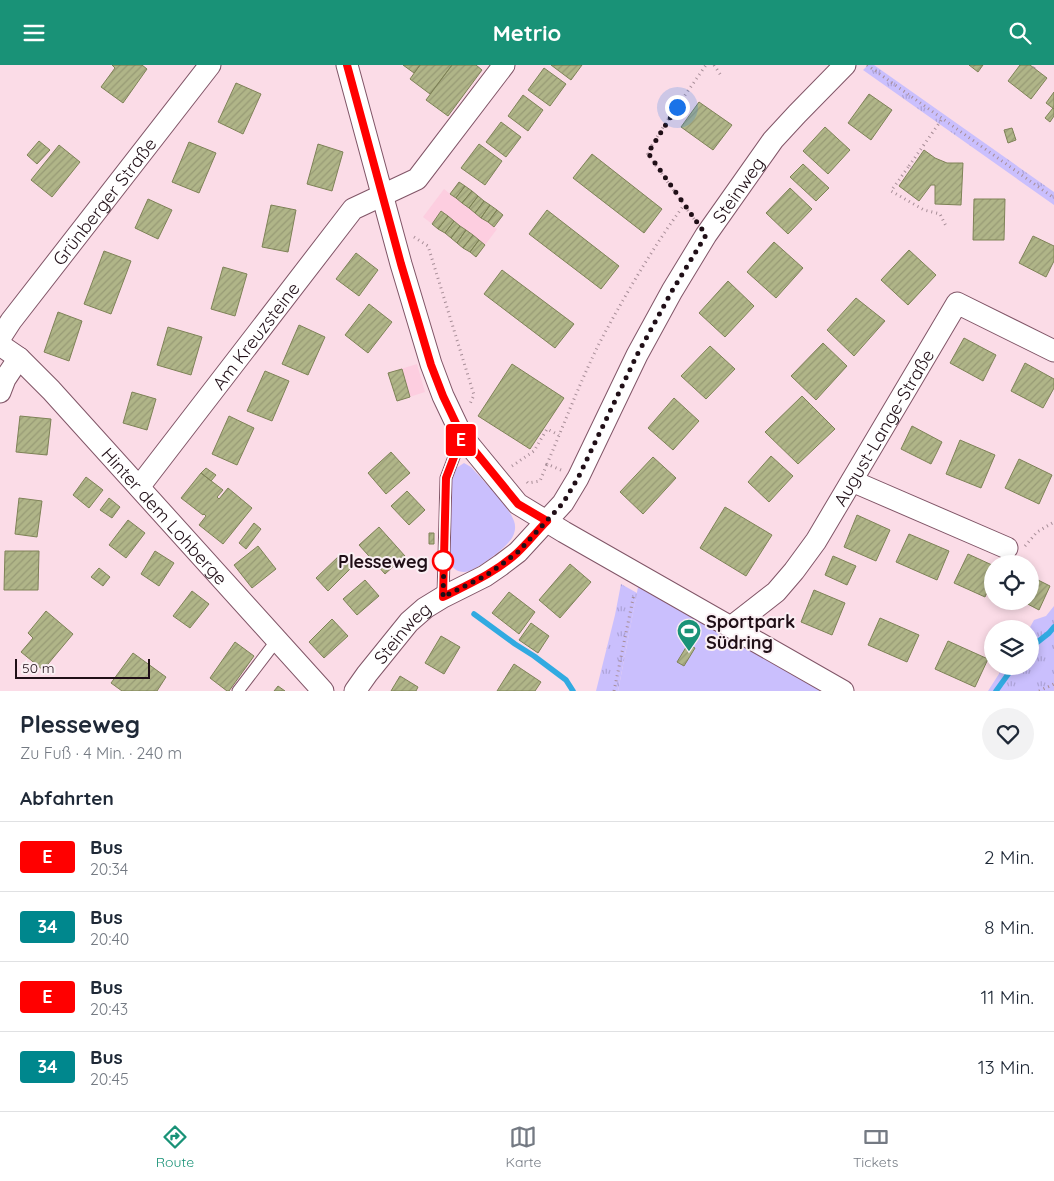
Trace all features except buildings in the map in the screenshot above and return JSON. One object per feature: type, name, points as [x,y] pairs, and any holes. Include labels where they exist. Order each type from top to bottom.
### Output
[{"type":"street","name":"Grünberger Straße","points":[[0,338],[11,321],[210,65]]},
{"type":"street","points":[[347,65],[431,365],[462,436],[518,504],[843,691]]},
{"type":"street","name":"Am Kreuzsteine","points":[[139,487],[353,209],[417,179],[504,65]]},
{"type":"street","name":"Steinweg","points":[[355,691],[409,622],[425,608],[485,576],[518,552],[563,503],[578,478],[637,355],[672,291],[706,235],[773,140],[845,65]]},
{"type":"street","name":"August-Lange-Straße","points":[[731,627],[776,592],[816,541],[957,303],[1054,351]]},
{"type":"street","name":"Hinter dem Lohberge","points":[[0,345],[19,358],[51,390],[323,691]]},
{"type":"street","points":[[0,392],[19,358]]},
{"type":"street","points":[[852,481],[1007,548]]},
{"type":"lane","points":[[443,597],[446,478],[462,436]]},
{"type":"lane","points":[[238,691],[278,640]]},
{"type":"path","points":[[706,65],[667,121],[648,153],[706,235]]},
{"type":"path","points":[[714,65],[722,77]]},
{"type":"path","points":[[867,65],[1054,198]]},
{"type":"path","points":[[942,119],[910,167],[891,191],[924,210],[940,214],[946,226]]},
{"type":"path","points":[[522,477],[528,483],[540,481],[602,340],[660,237],[684,205]]},
{"type":"path","points":[[413,237],[428,245],[474,395],[468,405],[472,413]]},
{"type":"path","points":[[512,465],[534,451],[547,429],[560,435]]},
{"type":"path","points":[[506,459],[517,471]]},
{"type":"path","points":[[547,464],[578,478]]},
{"type":"path","points":[[1007,548],[1023,547],[1037,532],[1054,522]]},
{"type":"path","points":[[614,691],[638,573]]},
{"type":"path","points":[[1039,691],[1054,684]]},
{"type":"shaded area","points":[[459,182],[503,215],[494,227],[497,229],[476,257],[423,217],[444,189],[450,194]]},
{"type":"shaded area","points":[[417,364],[425,392],[397,401],[388,373]]},
{"type":"green space","points":[[868,65],[874,65],[1054,192],[1054,205],[863,70]]},
{"type":"green space","points":[[464,463],[471,467],[502,501],[515,523],[515,527],[514,534],[499,552],[476,568],[464,572],[455,569],[450,562],[452,475],[455,469]]},
{"type":"green space","points":[[621,584],[637,593],[618,691],[596,691],[615,615]]},
{"type":"green space","name":"Sportpark Südring","points":[[638,587],[821,691],[618,691]]},
{"type":"green space","points":[[1054,606],[1054,691],[988,691],[998,675],[1039,675],[1039,620],[1034,620],[1046,616]]},
{"type":"waterway","points":[[474,614],[566,680],[573,691]]},
{"type":"waterway","points":[[1039,641],[1054,627]]},
{"type":"waterway","points":[[996,691],[1008,675]]},
{"type":"bus line","name":"E","points":[[347,65],[401,264],[431,365],[462,436],[446,478],[443,597],[485,576],[501,565],[518,552],[547,521],[518,504],[474,450]]},
{"type":"place","name":"Plesseweg","points":[[443,561]]},
{"type":"place","name":"Sportpark Südring","points":[[689,652]]},
{"type":"route","points":[[443,561],[443,597],[485,576],[518,552],[563,503],[578,478],[637,355],[672,291],[706,235],[648,153],[677,107]]}]
